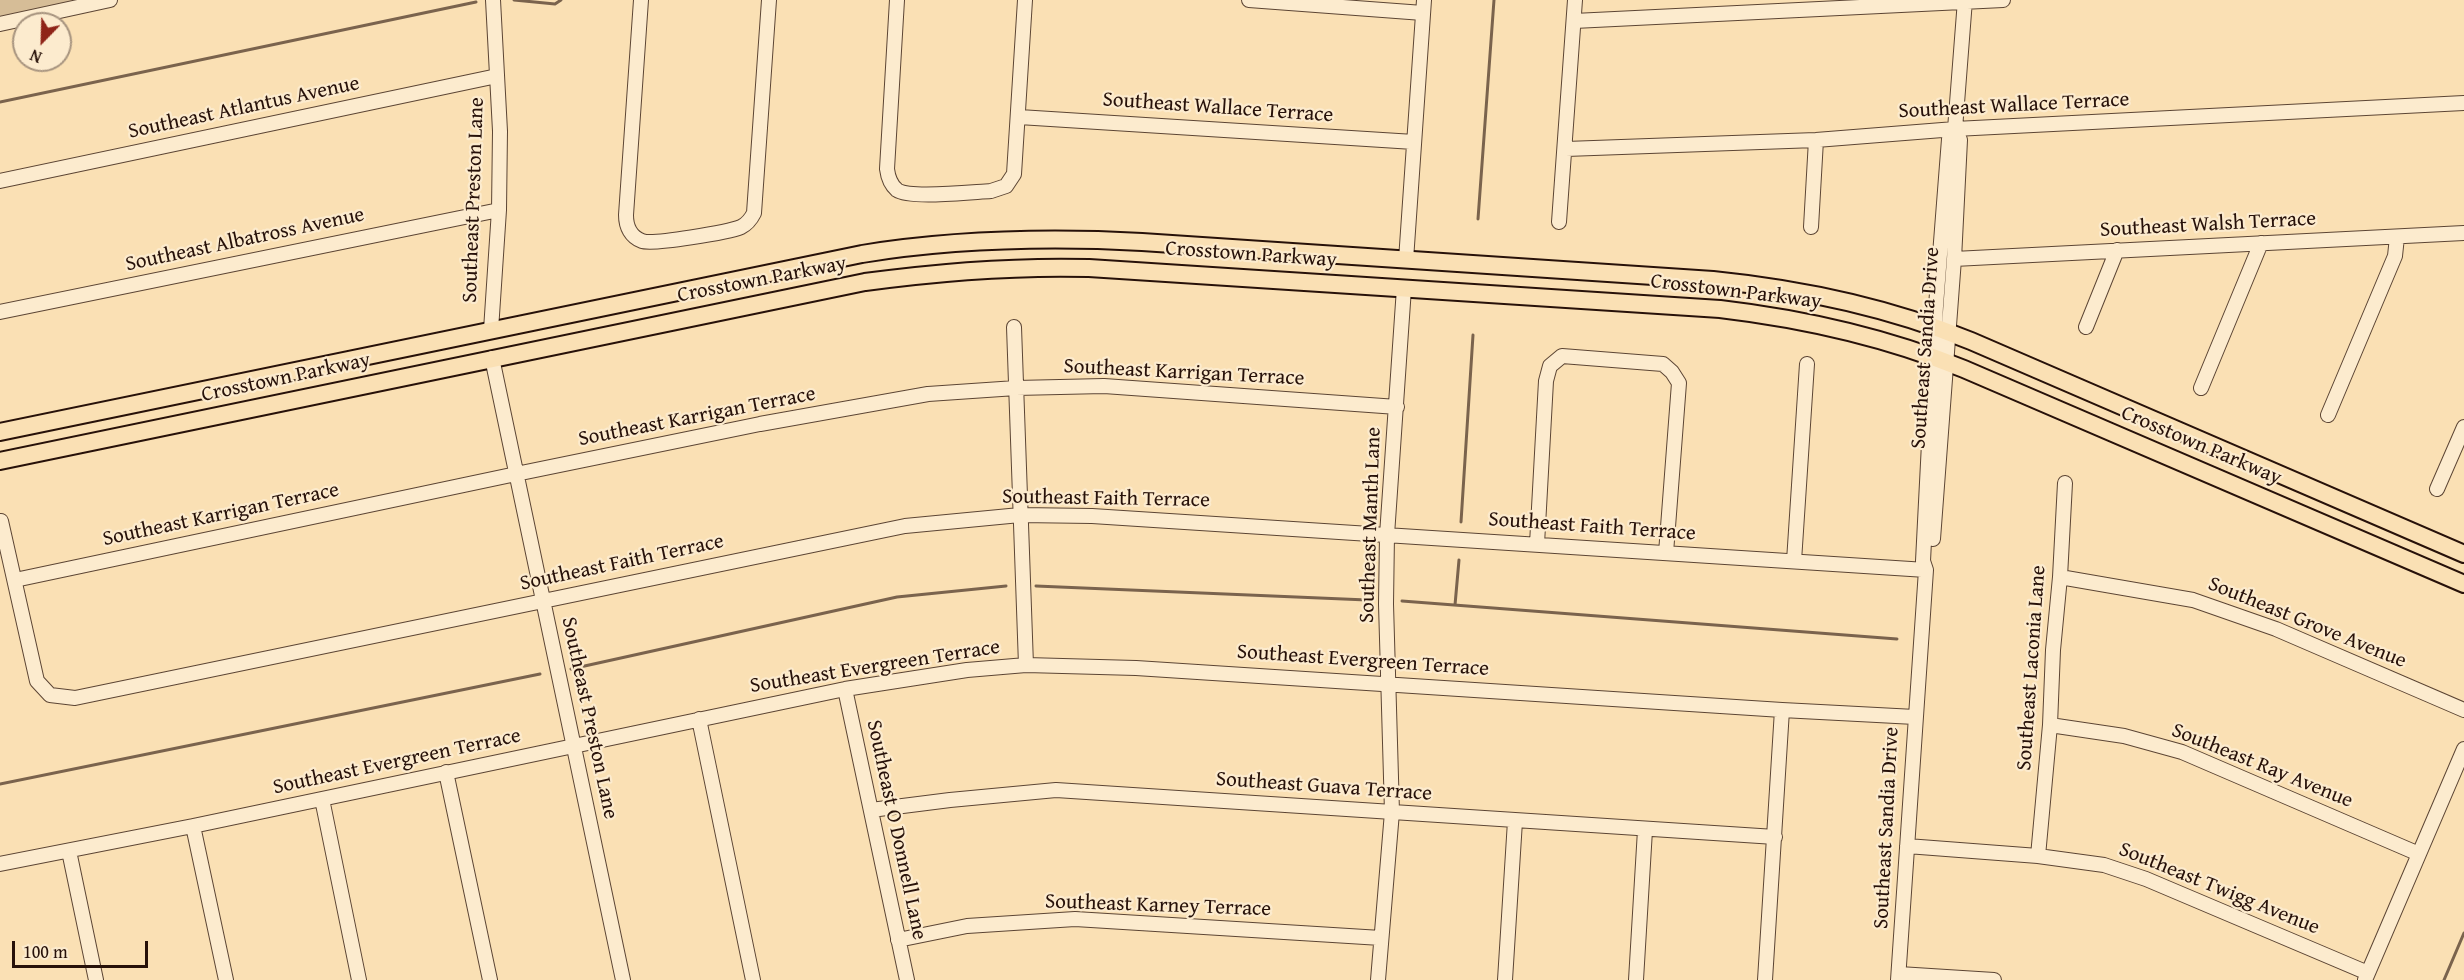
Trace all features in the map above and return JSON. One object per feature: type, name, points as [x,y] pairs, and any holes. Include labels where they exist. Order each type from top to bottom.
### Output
[{"type":"main road","name":"Crosstown Parkway","points":[[0,432],[862,254],[951,243],[1069,239],[1191,245],[1713,280],[1767,286],[1852,302],[1941,329],[2464,554]]},
{"type":"main road","points":[[1179,273],[1191,263],[1191,245]]},
{"type":"main road","name":"Crosstown Parkway","points":[[0,461],[865,282],[958,272],[1037,267],[1179,273],[1747,312],[1801,320],[1851,331],[1940,359],[2464,584]]},
{"type":"main road","points":[[703,314],[699,311],[697,302],[708,285]]},
{"type":"main road","points":[[182,423],[200,406],[201,390]]},
{"type":"street","points":[[0,24],[110,0]]},
{"type":"street","name":"Southeast Preston Lane","points":[[491,330],[499,210],[500,131],[494,0]]},
{"type":"street","points":[[641,0],[626,223],[634,236],[648,243],[741,227],[754,213],[769,0]]},
{"type":"street","points":[[897,0],[887,169],[888,177],[898,190],[905,193],[999,190],[1012,180],[1016,168],[1025,0]]},
{"type":"street","points":[[1249,0],[1423,6],[1406,260]]},
{"type":"street","points":[[1559,222],[1575,0]]},
{"type":"street","points":[[1574,21],[2003,0]]},
{"type":"street","name":"Southeast Sandia Drive","points":[[1898,977],[1914,717],[1926,570],[1923,561],[1940,359],[1949,139],[1955,129],[1965,1]]},
{"type":"street","name":"Southeast Atlantus Avenue","points":[[0,181],[497,76]]},
{"type":"street","name":"Southeast Wallace Terrace","points":[[1566,149],[1816,140],[1955,129],[2464,103]]},
{"type":"street","name":"Southeast Wallace Terrace","points":[[1019,117],[1414,142]]},
{"type":"street","name":"Southeast Sandia Drive","points":[[1941,329],[1954,259],[1960,140],[1955,129]]},
{"type":"street","points":[[1811,227],[1816,140]]},
{"type":"street","name":"Southeast Albatross Avenue","points":[[0,312],[499,210]]},
{"type":"street","name":"Southeast Walsh Terrace","points":[[1954,259],[2464,233]]},
{"type":"street","points":[[2328,415],[2395,256],[2397,237]]},
{"type":"street","points":[[2201,388],[2261,243]]},
{"type":"street","points":[[2086,327],[2117,250]]},
{"type":"street","name":"Southeast Manth Lane","points":[[1377,980],[1392,812],[1386,604],[1387,535],[1398,407],[1404,288]]},
{"type":"street","points":[[1014,327],[1026,665]]},
{"type":"street","points":[[1537,544],[1546,381],[1550,366],[1562,356],[1663,364],[1679,383],[1666,553]]},
{"type":"street","name":"Southeast Preston Lane","points":[[492,358],[622,980]]},
{"type":"street","points":[[1794,561],[1807,364]]},
{"type":"street","name":"Southeast Karrigan Terrace","points":[[15,580],[760,424],[928,394],[1016,388],[1104,386],[1398,407]]},
{"type":"street","points":[[2437,489],[2464,427]]},
{"type":"street","name":"Southeast Laconia Lane","points":[[2038,856],[2050,725],[2065,483]]},
{"type":"street","name":"Southeast Faith Terrace","points":[[15,580],[37,681],[50,695],[75,698],[905,526],[1020,515],[1166,519],[1926,570]]},
{"type":"street","points":[[1,521],[15,580]]},
{"type":"street","name":"Southeast Grove Avenue","points":[[2060,577],[2193,600],[2276,629],[2464,710]]},
{"type":"street","name":"Southeast Evergreen Terrace","points":[[0,864],[193,826],[845,689],[967,670],[1026,665],[1136,668],[1782,711],[1914,717]]},
{"type":"street","name":"Southeast O Donnell Lane","points":[[845,689],[907,980]]},
{"type":"street","points":[[1766,980],[1782,711]]},
{"type":"street","points":[[699,719],[753,980]]},
{"type":"street","name":"Southeast Ray Avenue","points":[[2050,725],[2124,736],[2182,752],[2419,854]]},
{"type":"street","points":[[2367,976],[2464,749]]},
{"type":"street","points":[[446,772],[490,980]]},
{"type":"street","name":"Southeast Guava Terrace","points":[[871,810],[1056,790],[1775,837]]},
{"type":"street","points":[[322,799],[359,980]]},
{"type":"street","points":[[1505,980],[1515,821]]},
{"type":"street","points":[[193,826],[226,980]]},
{"type":"street","points":[[1636,980],[1646,830]]},
{"type":"street","name":"Southeast Twigg Avenue","points":[[1907,846],[2038,856],[2104,865],[2146,879],[2367,976]]},
{"type":"street","points":[[69,851],[96,980]]},
{"type":"street","name":"Southeast Karney Terrace","points":[[898,940],[967,926],[1075,919],[1381,938]]},
{"type":"street","points":[[1898,977],[1994,980]]},
{"type":"shaded area","points":[[0,0],[97,0],[44,12],[12,12],[12,19],[0,22]]},
{"type":"waterway","points":[[514,0],[555,4],[561,0]]},
{"type":"waterway","points":[[1478,219],[1494,0]]},
{"type":"waterway","points":[[0,102],[476,2]]},
{"type":"waterway","points":[[1461,522],[1473,335]]},
{"type":"waterway","points":[[1455,605],[1459,560]]},
{"type":"waterway","points":[[571,669],[897,597],[1006,586]]},
{"type":"waterway","points":[[1036,586],[1367,600]]},
{"type":"waterway","points":[[1402,601],[1897,639]]},
{"type":"waterway","points":[[0,784],[540,674]]},
{"type":"waterway","points":[[2444,980],[2464,933]]}]
